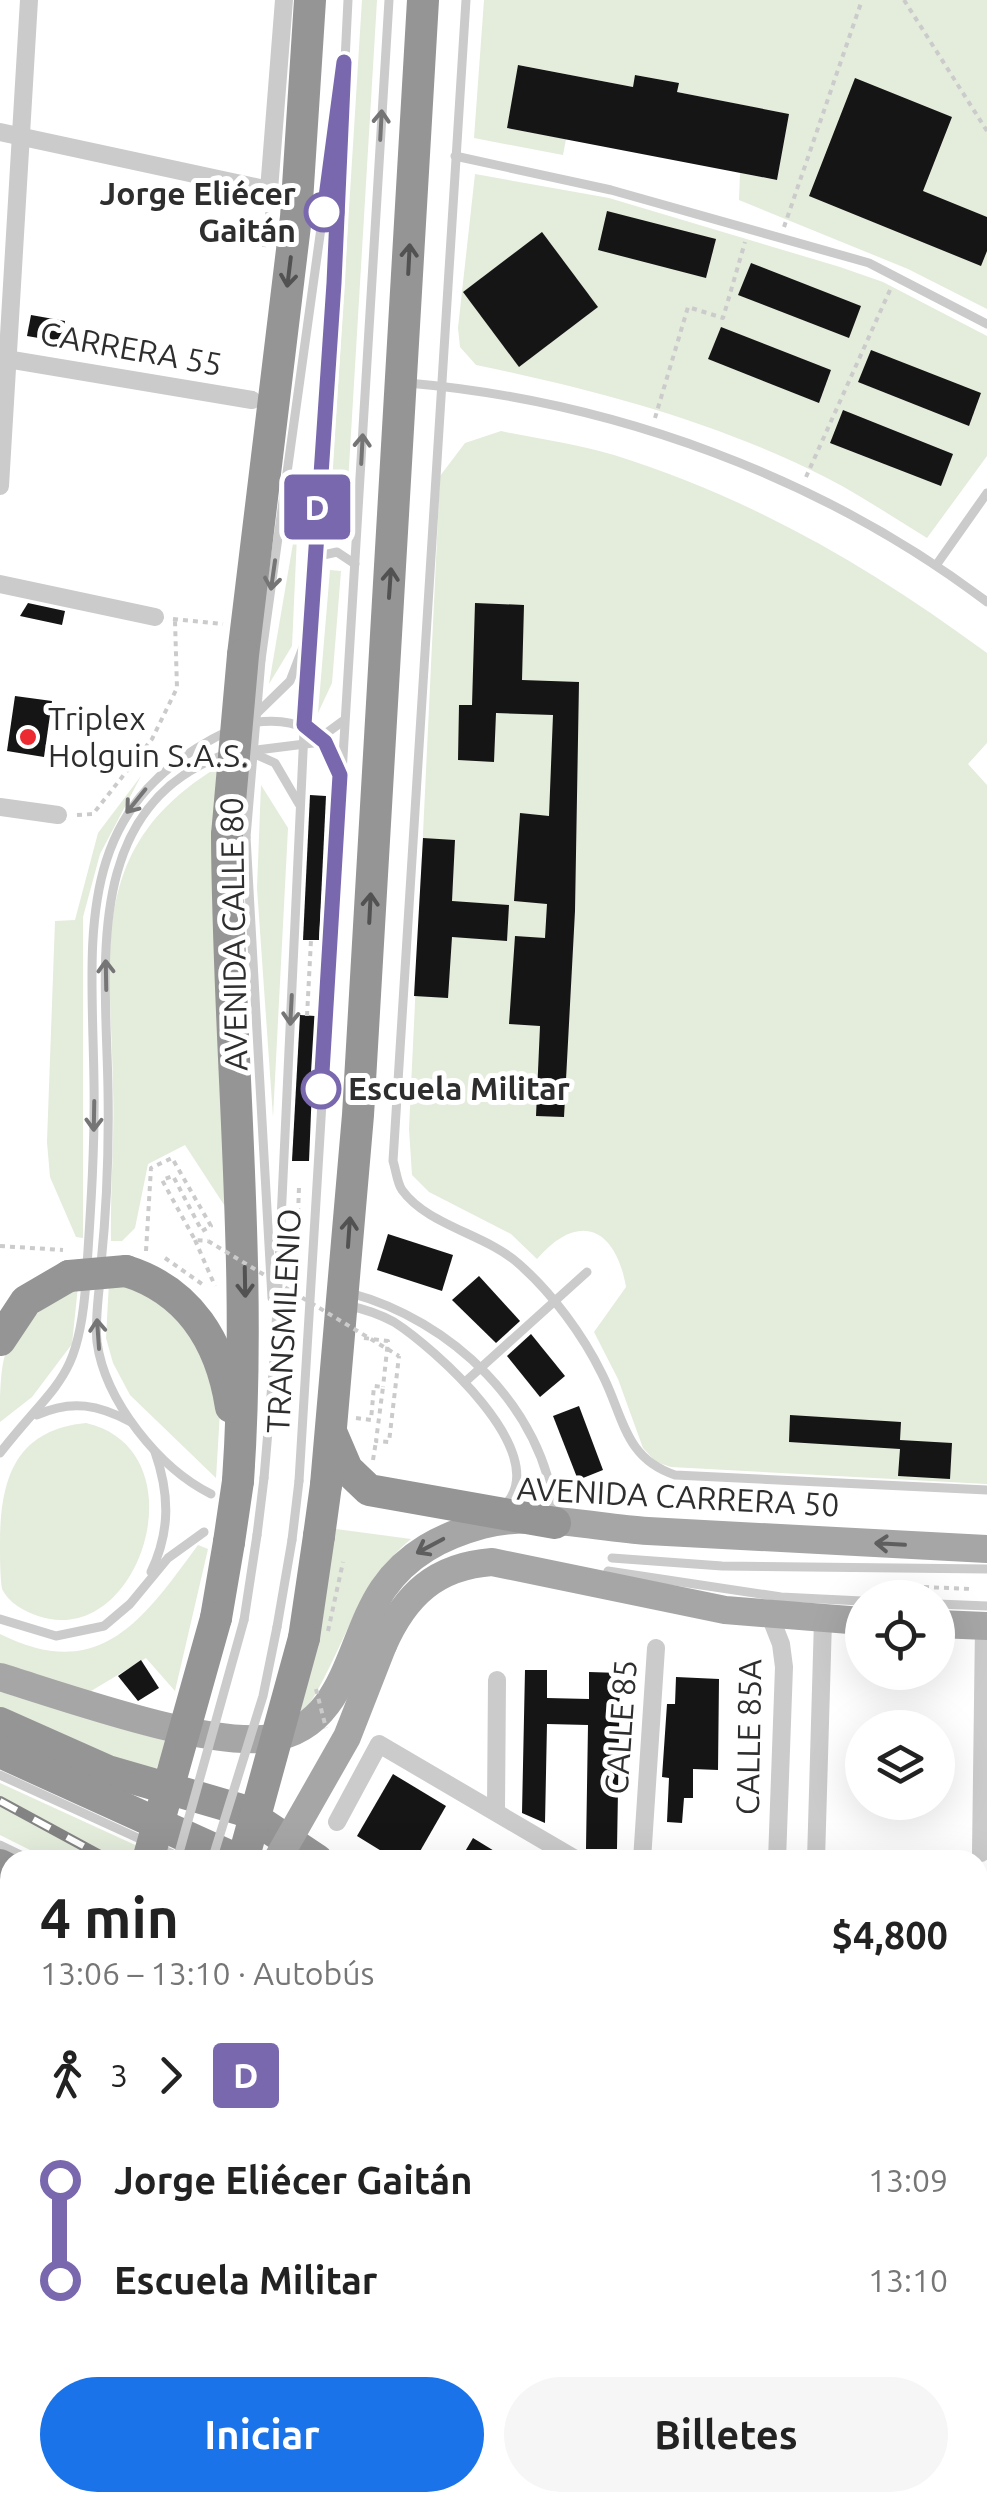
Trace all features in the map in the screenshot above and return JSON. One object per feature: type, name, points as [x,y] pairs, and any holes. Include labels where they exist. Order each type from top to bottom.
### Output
[{"type":"highway","name":"AVENIDA CALLE 80","points":[[151,1850],[230,1619],[230,1536],[238,1484],[245,1358],[244,1224],[228,928],[296,218],[310,0]]},
{"type":"highway","points":[[243,1850],[290,1632],[312,1483],[332,1434],[344,1298],[423,0]]},
{"type":"highway","points":[[0,1340],[26,1301],[73,1264],[136,1261],[175,1295],[211,1340],[230,1402],[238,1484]]},
{"type":"highway","points":[[332,1434],[347,1469],[369,1490],[487,1520],[555,1522]]},
{"type":"highway","points":[[0,1722],[108,1771],[242,1810],[318,1850]]},
{"type":"highway","points":[[0,1752],[219,1850]]},
{"type":"main road","name":"AVENIDA CARRERA 50","points":[[0,1677],[205,1733],[244,1740],[288,1735],[312,1723],[328,1704],[390,1580],[422,1550],[487,1520]]},
{"type":"main road","name":"AVENIDA CARRERA 50","points":[[555,1522],[987,1548]]},
{"type":"main road","points":[[283,1850],[347,1737],[398,1615],[424,1584],[470,1564],[514,1566],[658,1598],[770,1616],[845,1621]]},
{"type":"main road","points":[[955,1623],[986,1620]]},
{"type":"street","points":[[0,486],[9,134],[28,0]]},
{"type":"street","points":[[9,134],[269,190],[284,0]]},
{"type":"street","name":"CARRERA 55","points":[[2,358],[252,400]]},
{"type":"street","points":[[0,584],[156,617]]},
{"type":"street","points":[[0,807],[58,816]]},
{"type":"street","name":"CALLE 85A","points":[[770,1616],[781,1644],[784,1668],[777,1850]]},
{"type":"street","points":[[816,1850],[823,1620]]},
{"type":"street","points":[[981,1850],[986,1620]]},
{"type":"street","name":"CALLE 85","points":[[643,1850],[656,1648]]},
{"type":"street","points":[[496,1809],[497,1680]]},
{"type":"street","points":[[337,1822],[378,1744],[561,1850]]},
{"type":"lane","name":"TRANSMILENIO","points":[[238,1484],[275,1348],[304,725],[334,283],[348,0]]},
{"type":"lane","name":"TRANSMILENIO","points":[[312,1483],[340,775],[389,0]]},
{"type":"lane","points":[[466,0],[393,1161],[402,1190],[428,1213],[476,1234],[519,1264],[579,1334],[603,1374],[632,1446],[651,1467],[675,1475],[987,1490]]},
{"type":"lane","name":"TRANSMILENIO","points":[[252,658],[344,62]]},
{"type":"lane","points":[[455,156],[611,190],[780,237],[896,276],[987,324]]},
{"type":"lane","points":[[402,382],[619,421],[776,476],[936,564],[987,602]]},
{"type":"lane","points":[[936,564],[987,492]]},
{"type":"lane","points":[[314,556],[337,552],[355,564]]},
{"type":"lane","name":"TRANSMILENIO","points":[[0,1453],[63,1380],[82,1329],[94,1125],[90,940],[102,864],[122,820],[150,784],[188,754],[274,702],[290,682],[310,625]]},
{"type":"lane","name":"TRANSMILENIO","points":[[242,724],[272,720],[304,725]]},
{"type":"lane","points":[[238,1484],[187,1480],[152,1446],[107,1378],[97,1340],[109,1127],[108,905],[116,870],[133,830],[154,800],[204,763],[242,752],[303,746],[344,721]]},
{"type":"lane","points":[[304,725],[321,738],[340,775]]},
{"type":"lane","points":[[242,752],[274,764],[300,807]]},
{"type":"lane","name":"TRANSMILENIO","points":[[236,836],[275,1348]]},
{"type":"lane","points":[[465,1382],[587,1272]]},
{"type":"lane","points":[[344,1298],[424,1324],[481,1368],[528,1433],[547,1480],[555,1522]]},
{"type":"lane","points":[[344,1298],[391,1320],[465,1382],[499,1425],[514,1461],[510,1499],[487,1520]]},
{"type":"lane","points":[[35,1416],[63,1406],[90,1404],[134,1423]]},
{"type":"lane","points":[[146,1584],[166,1528],[163,1476],[152,1446]]},
{"type":"lane","points":[[0,1616],[56,1636],[104,1626],[130,1604],[168,1558],[230,1536]]},
{"type":"lane","points":[[612,1558],[722,1566],[987,1569]]},
{"type":"lane","points":[[608,1570],[781,1597],[845,1600]]},
{"type":"lane","points":[[955,1610],[986,1620]]},
{"type":"lane","points":[[179,1850],[230,1619]]},
{"type":"lane","points":[[215,1850],[262,1696],[290,1632]]},
{"type":"lane","points":[[0,1775],[164,1850]]},
{"type":"path","points":[[780,237],[862,0]]},
{"type":"path","points":[[904,0],[987,131]]},
{"type":"path","points":[[651,432],[688,307],[723,318],[750,228]]},
{"type":"path","points":[[801,490],[896,276]]},
{"type":"path","points":[[156,617],[223,624]]},
{"type":"path","points":[[58,816],[93,814],[152,739],[176,688],[175,619]]},
{"type":"path","points":[[307,1016],[311,940]]},
{"type":"path","points":[[136,1261],[151,1168],[172,1158],[214,1232]]},
{"type":"path","points":[[210,1226],[202,1231],[173,1176],[162,1180],[196,1240],[217,1290]]},
{"type":"path","points":[[298,1231],[299,1178]]},
{"type":"path","points":[[196,1240],[208,1241],[399,1356],[389,1442],[376,1441]]},
{"type":"path","points":[[0,1246],[73,1264]]},
{"type":"path","points":[[355,1337],[388,1342],[374,1459]]},
{"type":"path","points":[[370,1420],[374,1386],[383,1388]]},
{"type":"path","points":[[955,1588],[987,1590]]},
{"type":"green space","points":[[362,0],[377,0],[345,533],[329,532]]},
{"type":"green space","points":[[484,0],[987,0],[987,309],[908,269],[739,200],[740,173],[777,180],[788,114],[677,92],[678,83],[636,75],[633,87],[519,65],[507,128],[566,139],[563,155],[474,138]]},
{"type":"green space","points":[[475,174],[609,198],[840,267],[883,282],[987,336],[987,456],[927,538],[827,478],[743,440],[611,397],[476,365],[460,347],[458,328]]},
{"type":"green space","points":[[501,431],[614,455],[763,514],[854,564],[987,653],[987,743],[968,764],[987,785],[987,1484],[671,1467],[656,1462],[643,1448],[618,1379],[594,1332],[626,1287],[614,1251],[605,1239],[594,1232],[567,1234],[537,1259],[511,1234],[429,1192],[412,1175],[409,1129],[440,476],[465,443]]},
{"type":"green space","points":[[298,514],[292,646],[269,684]]},
{"type":"green space","points":[[330,570],[341,571],[332,683],[318,713]]},
{"type":"green space","points":[[218,767],[230,1214],[185,1145],[148,1164],[135,1228],[122,1241],[111,1241],[110,948],[115,907],[126,868],[145,832],[175,798]]},
{"type":"green space","points":[[141,776],[100,854],[83,917],[83,1238],[76,1237],[50,1177],[47,1142],[55,921],[75,920],[98,833]]},
{"type":"green space","points":[[261,785],[288,828],[273,1117],[257,888]]},
{"type":"green space","points":[[109,1282],[135,1287],[189,1321],[220,1411],[216,1478],[130,1395],[113,1363],[106,1338]]},
{"type":"green space","points":[[78,1286],[72,1344],[32,1397],[0,1422],[2,1371],[12,1339],[35,1315]]},
{"type":"green space","points":[[86,1423],[122,1440],[142,1469],[149,1505],[144,1543],[129,1577],[105,1604],[74,1619],[38,1616],[17,1606],[2,1589],[3,1499],[16,1462],[27,1448],[42,1436]]},
{"type":"green space","points":[[336,1529],[411,1539],[375,1579],[299,1720]]},
{"type":"green space","points":[[198,1545],[208,1549],[175,1691],[146,1658],[86,1694],[0,1668],[0,1634],[35,1648],[65,1652],[92,1648],[116,1636],[158,1598]]},
{"type":"green space","points":[[0,1692],[168,1738],[154,1775],[0,1715]]},
{"type":"green space","points":[[0,1783],[146,1850],[30,1850],[0,1835]]},
{"type":"building","points":[[518,65],[633,87],[635,75],[679,83],[677,92],[789,114],[777,180],[507,128]]},
{"type":"building","points":[[855,78],[952,117],[923,191],[987,217],[987,251],[981,266],[809,196]]},
{"type":"building","points":[[607,211],[716,239],[706,278],[598,250]]},
{"type":"building","points":[[542,232],[598,307],[519,367],[463,292]]},
{"type":"building","points":[[751,263],[861,306],[849,338],[738,295]]},
{"type":"building","points":[[31,315],[65,321],[62,342],[27,336]]},
{"type":"building","points":[[721,327],[831,370],[819,403],[708,359]]},
{"type":"building","points":[[871,350],[981,393],[969,426],[858,382]]},
{"type":"building","points":[[843,410],[953,454],[941,486],[830,443]]},
{"type":"building","points":[[28,603],[65,611],[62,625],[20,616]]},
{"type":"building","points":[[475,603],[524,605],[522,680],[579,682],[575,911],[564,1117],[536,1116],[540,1026],[509,1024],[515,936],[545,938],[547,904],[514,901],[520,813],[549,816],[553,715],[496,713],[494,762],[458,760],[459,705],[472,705]]},
{"type":"building","name":"Triplex Holguin S.A.S.","points":[[15,696],[52,701],[44,757],[7,751]]},
{"type":"building","points":[[310,795],[326,796],[319,940],[303,940]]},
{"type":"building","points":[[423,838],[455,840],[452,901],[509,905],[507,941],[452,937],[448,998],[414,996]]},
{"type":"building","name":"Escuela Militar","points":[[300,1015],[315,1016],[309,1161],[292,1161]]},
{"type":"building","points":[[388,1234],[453,1255],[442,1291],[377,1270]]},
{"type":"building","points":[[479,1276],[520,1321],[496,1343],[452,1300]]},
{"type":"building","points":[[531,1334],[565,1376],[540,1397],[507,1356]]},
{"type":"building","points":[[579,1406],[603,1470],[578,1480],[553,1416]]},
{"type":"building","points":[[790,1415],[901,1422],[900,1440],[952,1443],[950,1479],[898,1476],[900,1449],[789,1442]]},
{"type":"building","points":[[141,1660],[159,1688],[138,1701],[118,1676]]},
{"type":"building","points":[[525,1670],[547,1670],[547,1698],[589,1699],[589,1672],[620,1673],[617,1849],[586,1849],[588,1725],[547,1724],[545,1823],[522,1813]]},
{"type":"building","points":[[676,1677],[719,1679],[718,1770],[693,1769],[693,1798],[684,1798],[682,1823],[667,1822],[669,1778],[662,1777],[667,1704],[675,1704]]},
{"type":"building","points":[[393,1774],[446,1806],[421,1850],[380,1850],[357,1836]]},
{"type":"building","points":[[473,1838],[493,1850],[466,1850]]},
{"type":"railway","points":[[0,1801],[91,1850]]},
{"type":"bus line","name":"D","points":[[321,1089],[340,775],[325,742],[304,725],[334,283],[344,62],[324,212]]},
{"type":"place","name":"Jorge Eliécer Gaitán","points":[[324,212]]},
{"type":"place","name":"Triplex Holguin S.A.S.","points":[[28,737]]},
{"type":"place","name":"Escuela Militar","points":[[321,1089]]}]
